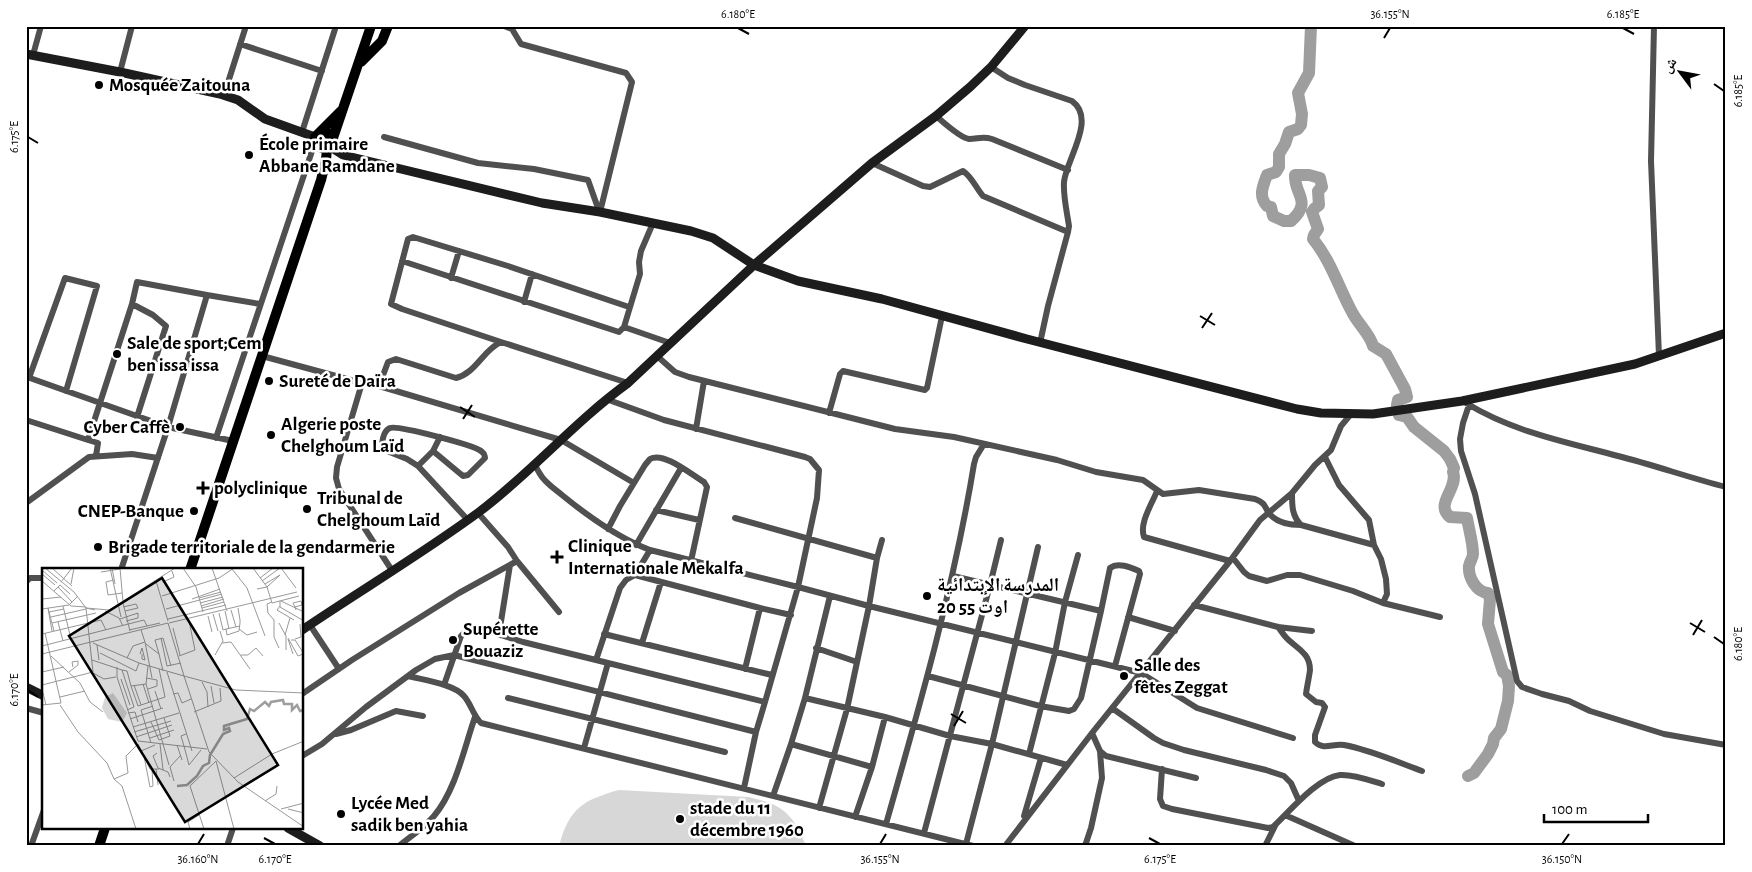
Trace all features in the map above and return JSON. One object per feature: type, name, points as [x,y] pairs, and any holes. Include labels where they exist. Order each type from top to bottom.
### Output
[{"type":"main road","points":[[191,568],[321,180],[329,145],[359,65],[371,26]]},
{"type":"main road","points":[[359,65],[382,41],[388,26]]},
{"type":"main road","points":[[317,137],[343,109]]},
{"type":"main road","points":[[317,137],[329,134],[329,145]]},
{"type":"main road","points":[[317,137],[319,148],[329,145]]},
{"type":"main road","points":[[99,846],[104,830]]},
{"type":"street","points":[[42,26],[30,54],[224,95],[238,100],[265,119],[317,137],[216,438]]},
{"type":"street","points":[[120,72],[132,26]]},
{"type":"street","points":[[224,95],[246,26]]},
{"type":"street","points":[[302,132],[336,26]]},
{"type":"street","points":[[504,26],[512,29],[521,44],[626,73],[632,82],[600,212]]},
{"type":"street","points":[[339,669],[306,628],[393,572],[478,512],[535,464],[606,399],[628,383],[754,265],[872,163],[936,116],[991,67],[1025,26]]},
{"type":"street","points":[[1654,26],[1651,161],[1659,356]]},
{"type":"street","points":[[240,44],[322,70]]},
{"type":"street","points":[[991,67],[1008,78],[1066,98],[1078,106],[1082,118],[1079,141],[1064,183],[1068,232],[1040,342]]},
{"type":"street","points":[[936,116],[967,139],[982,136],[992,139],[1068,170]]},
{"type":"street","points":[[384,137],[478,163],[534,170],[588,180],[600,212]]},
{"type":"street","points":[[329,145],[343,154],[370,162],[542,203],[600,212],[691,231],[712,238],[754,265],[798,281],[882,299],[1320,414],[1373,414],[1466,403],[1635,364],[1726,332]]},
{"type":"street","points":[[872,163],[923,186],[930,187],[963,171],[969,175],[977,190],[983,196],[1068,232]]},
{"type":"street","points":[[402,261],[524,302],[615,331],[621,331],[624,327],[640,274],[640,251],[653,223]]},
{"type":"street","points":[[628,383],[391,304],[407,241],[411,237],[532,274],[629,307]]},
{"type":"street","points":[[451,278],[459,251]]},
{"type":"street","points":[[524,302],[532,274]]},
{"type":"street","points":[[66,390],[97,286],[65,278],[28,377],[168,427],[233,441]]},
{"type":"street","points":[[88,440],[138,282],[260,304]]},
{"type":"street","points":[[122,568],[168,427],[207,295]]},
{"type":"street","points":[[132,304],[153,315],[166,326],[137,417]]},
{"type":"street","points":[[829,413],[840,374],[843,371],[925,390],[927,388],[942,316]]},
{"type":"street","points":[[624,327],[670,343]]},
{"type":"street","points":[[379,386],[388,362],[396,358],[456,378],[469,371],[492,346],[501,342]]},
{"type":"street","points":[[262,356],[379,386],[561,440],[634,484]]},
{"type":"street","points":[[657,356],[675,372],[704,381],[895,429],[954,437],[1057,460],[1096,472],[1143,480],[1150,483],[1163,494],[1199,490],[1255,498],[1262,502],[1269,513],[1286,524],[1300,525],[1374,545]]},
{"type":"street","points":[[696,429],[704,381]]},
{"type":"street","points":[[362,383],[337,468],[336,478],[340,489],[393,572]]},
{"type":"street","points":[[606,399],[664,420],[810,458],[819,470],[809,539],[798,587],[756,732],[744,788]]},
{"type":"street","points":[[1466,403],[1507,424],[1577,447],[1618,456],[1726,487]]},
{"type":"street","points":[[1466,403],[1460,439],[1461,451],[1475,494],[1518,681],[1522,687],[1570,701],[1590,711],[1664,734],[1726,745]]},
{"type":"street","points":[[1005,846],[1092,733],[1232,560],[1260,520],[1292,493],[1315,464],[1332,450],[1341,426],[1351,414]]},
{"type":"street","points":[[26,420],[98,443],[96,456]]},
{"type":"street","points":[[433,451],[463,476],[468,475],[485,458],[481,451],[475,448],[440,437],[397,427],[392,427],[385,431],[382,449],[407,459],[418,466],[467,519]]},
{"type":"street","points":[[418,466],[433,451],[440,437]]},
{"type":"street","points":[[886,824],[928,676],[953,576],[974,464],[984,444]]},
{"type":"street","points":[[26,503],[89,457],[132,454],[158,458]]},
{"type":"street","points":[[608,529],[650,459],[656,457],[666,459],[706,485],[707,493],[699,520],[691,560]]},
{"type":"street","points":[[1325,457],[1339,486],[1369,520],[1374,545],[1381,560],[1386,579],[1387,594],[1383,603]]},
{"type":"street","points":[[535,464],[540,474],[549,484],[608,529],[636,545],[869,606],[1141,673],[1197,708],[1293,738]]},
{"type":"street","points":[[636,545],[681,468]]},
{"type":"street","points":[[1158,491],[1146,520],[1144,537],[1232,560],[1249,576],[1267,581],[1287,575],[1300,575],[1353,591],[1383,603],[1440,617]]},
{"type":"street","points":[[1292,493],[1292,509],[1300,525]]},
{"type":"street","points":[[656,510],[699,520]]},
{"type":"street","points":[[478,512],[559,612]]},
{"type":"street","points":[[735,518],[877,558]]},
{"type":"street","points":[[819,808],[847,709],[882,540]]},
{"type":"street","points":[[924,833],[1001,540]]},
{"type":"street","points":[[966,844],[1004,696],[1026,592],[1038,547]]},
{"type":"street","points":[[596,660],[620,588],[626,580],[635,575],[650,550]]},
{"type":"street","points":[[1029,754],[1078,555]]},
{"type":"street","points":[[304,693],[459,593],[517,561]]},
{"type":"street","points":[[498,634],[510,565]]},
{"type":"street","points":[[928,676],[1040,706],[1069,711],[1074,709],[1081,698],[1110,568],[1118,565],[1135,569],[1139,572],[1115,666]]},
{"type":"street","points":[[635,575],[791,615]]},
{"type":"street","points":[[953,576],[1101,611]]},
{"type":"street","points":[[26,582],[30,578],[42,578]]},
{"type":"street","points":[[642,643],[660,582]]},
{"type":"street","points":[[773,796],[805,698],[830,596]]},
{"type":"street","points":[[1194,606],[1278,627],[1312,631]]},
{"type":"street","points":[[745,669],[760,608]]},
{"type":"street","points":[[1128,617],[1175,630]]},
{"type":"street","points":[[1278,627],[1292,644],[1304,652],[1310,669],[1306,694],[1316,702],[1322,703],[1324,707],[1314,735],[1315,742],[1319,746],[1325,747],[1335,745],[1351,747],[1422,771]]},
{"type":"street","points":[[444,685],[461,636],[468,629],[478,628],[608,664],[765,702]]},
{"type":"street","points":[[604,634],[772,675]]},
{"type":"street","points":[[816,648],[857,662]]},
{"type":"street","points":[[304,755],[335,734],[366,707],[408,676],[435,659],[454,655],[756,732]]},
{"type":"street","points":[[584,748],[608,664]]},
{"type":"street","points":[[408,676],[458,690],[465,696],[475,717],[481,723],[973,846]]},
{"type":"street","points":[[26,687],[42,695]]},
{"type":"street","points":[[508,698],[725,752]]},
{"type":"street","points":[[805,698],[884,717],[950,736],[992,744],[1067,765]]},
{"type":"street","points":[[26,708],[42,712]]},
{"type":"street","points":[[1112,708],[1163,743],[1284,776],[1291,783],[1299,801]]},
{"type":"street","points":[[335,734],[351,730],[396,711],[423,716]]},
{"type":"street","points":[[399,846],[422,829],[443,804],[453,783],[475,717]]},
{"type":"street","points":[[855,817],[872,767],[884,717]]},
{"type":"street","points":[[1085,846],[1102,778],[1100,751],[1092,733]]},
{"type":"street","points":[[791,744],[872,767]]},
{"type":"street","points":[[1100,751],[1106,756],[1196,778]]},
{"type":"street","points":[[1024,819],[1041,758]]},
{"type":"street","points":[[1162,769],[1160,799],[1163,806],[1268,828],[1273,827],[1299,801],[1332,777],[1341,775],[1351,776],[1382,784]]},
{"type":"street","points":[[1285,815],[1355,846]]},
{"type":"street","points":[[31,846],[42,816]]},
{"type":"street","points":[[1267,845],[1277,823]]},
{"type":"street","points":[[227,846],[232,830]]},
{"type":"street","points":[[292,830],[320,846]]},
{"type":"shaded area","name":"stade du 11 décembre 1960","points":[[619,790],[748,797],[760,800],[778,807],[791,818],[806,846],[559,846],[568,823],[579,808],[587,802]]},
{"type":"waterway","points":[[1311,26],[1309,73],[1298,93],[1302,114],[1301,125],[1298,129],[1289,132],[1279,154],[1279,167],[1276,172],[1267,175],[1262,195],[1264,202],[1267,206],[1271,207],[1273,216],[1284,221],[1291,221],[1301,208],[1302,203],[1295,182],[1295,175],[1309,175],[1320,178],[1322,187],[1318,191],[1319,205],[1312,212],[1318,229],[1313,239],[1330,265],[1347,303],[1373,346],[1386,354],[1405,389],[1407,397],[1398,400],[1399,415],[1407,417],[1414,427],[1444,451],[1454,468],[1453,484],[1446,501],[1446,512],[1450,517],[1467,518],[1473,550],[1469,566],[1470,575],[1476,587],[1488,593],[1490,599],[1488,624],[1503,672],[1507,675],[1509,686],[1508,701],[1501,729],[1494,738],[1488,754],[1474,773],[1468,776]]},
{"type":"place","name":"Mosquée Zaitouna","points":[[99,85]]},
{"type":"place","name":"École primaire Abbane Ramdane","points":[[249,155]]},
{"type":"place","name":"Sale de sport;Cem ben issa issa","points":[[117,354]]},
{"type":"place","name":"Sureté de Daïra","points":[[269,381]]},
{"type":"place","name":"Cyber Caffè","points":[[180,427]]},
{"type":"place","name":"Algerie poste Chelghoum Laïd","points":[[271,435]]},
{"type":"place","name":"polyclinique","points":[[203,488]]},
{"type":"place","name":"Tribunal de Chelghoum Laïd","points":[[307,509]]},
{"type":"place","name":"CNEP-Banque","points":[[194,511]]},
{"type":"place","name":"Brigade territoriale de la gendarmerie","points":[[98,547]]},
{"type":"place","name":"Clinique Internationale Mekalfa","points":[[557,557]]},
{"type":"place","name":"المدرسة الإبتدائية 20 اوت 55","points":[[927,596]]},
{"type":"place","name":"Supérette Bouaziz","points":[[453,640]]},
{"type":"place","name":"Salle des fêtes Zeggat","points":[[1124,676]]},
{"type":"place","name":"Lycée Med sadik ben yahia","points":[[341,814]]},
{"type":"place","name":"stade du 11 décembre 1960","points":[[680,819]]}]
